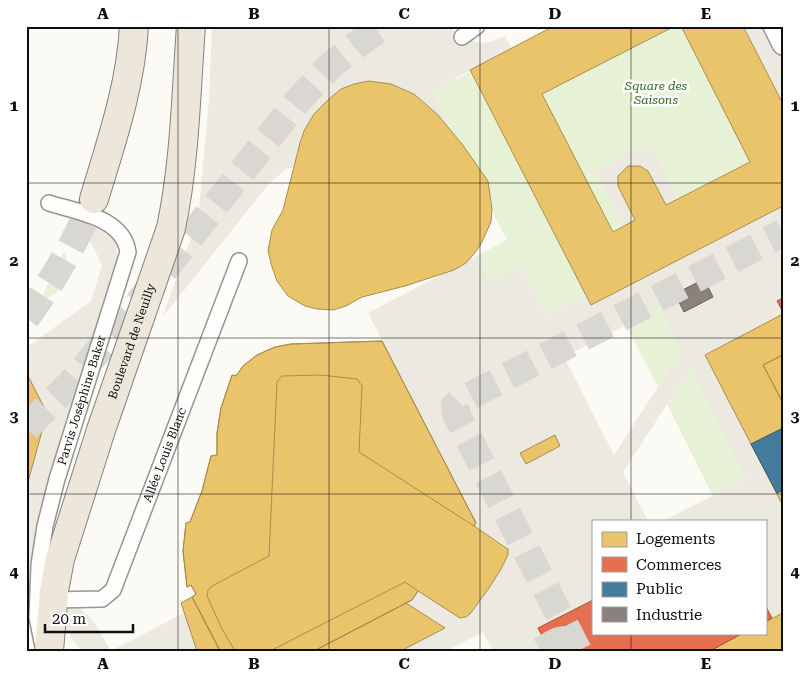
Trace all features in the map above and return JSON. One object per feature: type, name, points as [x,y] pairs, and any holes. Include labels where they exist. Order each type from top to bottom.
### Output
[{"type":"main road","points":[[94,199],[127,79],[134,26]]},
{"type":"main road","name":"Boulevard de Neuilly","points":[[49,651],[53,600],[60,559],[100,430],[171,228],[177,202],[191,26]]},
{"type":"street","points":[[774,26],[783,44]]},
{"type":"lane","points":[[462,37],[476,26]]},
{"type":"lane","name":"Parvis Joséphine Baker","points":[[44,651],[38,632],[37,617],[39,566],[45,526],[57,480],[128,252],[123,236],[110,224],[49,203]]},
{"type":"lane","name":"Allée Louis Blanc","points":[[53,600],[102,599],[113,590],[239,261]]},
{"type":"green space","name":"Square des Saisons","points":[[675,26],[681,26],[750,162],[678,198],[649,143],[595,171],[624,226],[613,232],[542,94]]},
{"type":"green space","points":[[470,72],[586,295],[546,315],[490,282],[477,256],[507,240],[430,92]]},
{"type":"green space","points":[[64,251],[67,257],[58,277],[63,287],[44,300],[42,297]]},
{"type":"green space","points":[[659,308],[681,351],[658,387],[626,325]]},
{"type":"green space","points":[[690,368],[746,479],[713,496],[667,404]]},
{"type":"shaded area","points":[[212,26],[448,26],[462,37],[480,43],[490,42],[505,36],[511,48],[431,92],[450,129],[438,115],[414,94],[391,84],[369,81],[341,89],[314,114],[304,131],[294,167],[285,170],[268,185],[162,318],[198,219],[209,99]]},
{"type":"shaded area","points":[[743,26],[783,26],[783,104]]},
{"type":"shaded area","points":[[649,143],[678,198],[666,205],[648,171],[640,166],[628,166],[618,176],[618,186],[635,220],[624,226],[595,171]]},
{"type":"shaded area","points":[[783,206],[783,314],[705,355],[783,504],[783,613],[772,618],[766,607],[766,520],[665,520],[746,479],[690,369],[623,472],[647,520],[592,520],[592,627],[549,649],[550,651],[493,651],[483,632],[446,651],[314,651],[412,600],[418,591],[460,618],[468,616],[489,588],[508,553],[506,546],[474,526],[476,523],[368,313],[477,256],[490,282],[521,266],[546,315],[586,295],[591,305]],"holes":[[[659,308],[681,351],[614,455],[564,357]],[[555,435],[560,446],[526,464],[525,451]]]},
{"type":"shaded area","points":[[83,224],[102,229],[111,236],[116,243],[117,258],[40,509],[29,579],[74,602],[93,621],[111,651],[82,651],[60,623],[33,607],[26,605],[26,489],[47,413],[26,372],[26,348],[91,301],[102,265]]},
{"type":"shaded area","points":[[197,606],[220,651],[111,651]]},
{"type":"building: Logements","points":[[554,26],[675,26],[542,94],[613,232],[635,220],[618,186],[618,176],[628,166],[640,166],[648,171],[666,205],[750,162],[681,26],[743,26],[783,104],[783,206],[591,305],[470,70]]},
{"type":"building: Logements","points":[[369,81],[391,84],[414,94],[438,115],[462,144],[488,181],[492,209],[491,222],[474,254],[466,263],[454,270],[405,286],[362,297],[346,306],[333,310],[305,306],[288,296],[277,281],[268,251],[272,230],[283,210],[304,131],[314,114],[341,89]]},
{"type":"building: Logements","points":[[783,314],[783,355],[763,365],[783,403],[782,504],[705,355]]},
{"type":"building: Logements","points":[[382,341],[476,523],[474,526],[508,549],[508,555],[501,569],[466,617],[460,618],[418,591],[412,600],[314,651],[220,651],[192,597],[196,594],[191,585],[187,587],[183,551],[186,523],[190,522],[202,491],[211,456],[217,455],[217,433],[221,408],[232,375],[236,376],[243,366],[257,355],[275,347],[291,344]]},
{"type":"building: Logements","points":[[382,341],[476,523],[474,526],[359,452],[362,386],[357,379],[320,375],[282,376],[277,382],[269,556],[212,586],[208,590],[207,596],[222,629],[235,651],[220,651],[192,597],[196,594],[191,585],[187,587],[183,551],[186,523],[190,522],[202,491],[211,456],[217,455],[217,433],[221,408],[232,375],[236,376],[243,366],[257,355],[275,347],[291,344]]},
{"type":"building: Logements","points":[[783,355],[783,403],[763,365]]},
{"type":"building: Logements","points":[[26,372],[47,413],[26,489]]},
{"type":"building: Logements","points":[[555,435],[560,446],[526,464],[520,453]]},
{"type":"building: Logements","points":[[405,582],[418,591],[412,600],[314,651],[270,651]]},
{"type":"building: Logements","points":[[192,597],[220,651],[197,651],[181,603]]},
{"type":"building: Logements","points":[[406,603],[445,628],[401,651],[314,651]]},
{"type":"building: Logements","points":[[783,613],[783,651],[710,651],[741,634],[766,634],[766,622]]},
{"type":"building: Commerces","points":[[783,298],[783,312],[777,301]]},
{"type":"building: Commerces","points":[[592,601],[592,634],[741,634],[710,651],[550,651],[538,628]]},
{"type":"building: Commerces","points":[[766,607],[772,618],[766,621]]},
{"type":"building: Public","points":[[783,428],[783,490],[777,493],[751,444]]},
{"type":"building: Industrie","points":[[704,279],[713,297],[684,312],[675,294]]},
{"type":"tunnel","points":[[26,428],[69,385],[120,326],[296,103],[329,67],[383,26]]},
{"type":"tunnel","points":[[26,318],[63,260],[80,230],[94,199]]},
{"type":"tunnel","points":[[578,651],[456,414],[455,406],[460,401],[783,233]]},
{"type":"tunnel","points":[[541,651],[561,640],[574,643]]}]
